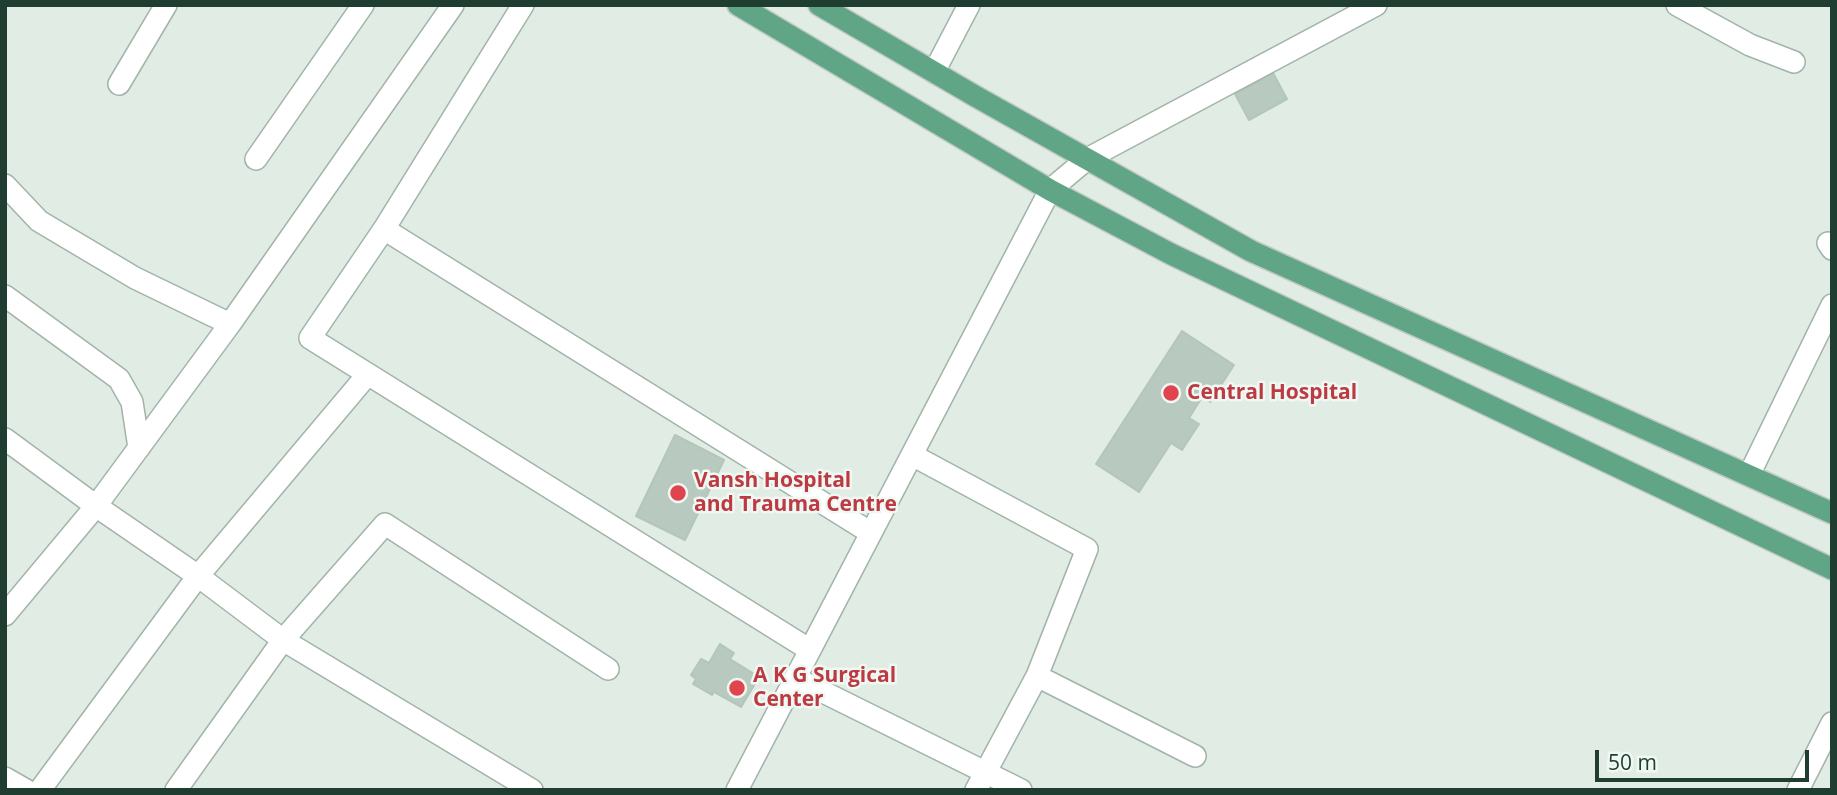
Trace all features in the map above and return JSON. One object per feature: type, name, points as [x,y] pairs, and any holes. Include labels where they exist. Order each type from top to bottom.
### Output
[{"type":"main road","points":[[738,5],[1050,191],[1184,260],[1832,569]]},
{"type":"main road","points":[[819,5],[1251,251],[1832,513]]},
{"type":"street","points":[[119,83],[166,5]]},
{"type":"street","points":[[256,159],[363,5]]},
{"type":"street","points":[[5,615],[96,506],[139,448],[230,324],[453,5]]},
{"type":"street","points":[[523,5],[384,229],[310,338],[810,650]]},
{"type":"street","points":[[934,72],[969,5]]},
{"type":"street","points":[[737,790],[1050,191],[1087,159],[1376,5]]},
{"type":"street","points":[[1677,5],[1750,45],[1794,62]]},
{"type":"street","points":[[5,185],[39,221],[135,278],[230,324]]},
{"type":"street","points":[[384,229],[871,533]]},
{"type":"street","points":[[5,296],[119,379],[132,402],[139,448]]},
{"type":"street","points":[[1749,475],[1832,305]]},
{"type":"street","points":[[40,790],[198,576],[369,374]]},
{"type":"street","points":[[5,439],[283,639],[532,790]]},
{"type":"street","points":[[912,455],[1087,549],[1037,676],[980,781]]},
{"type":"street","points":[[176,790],[283,639],[386,524],[608,669]]},
{"type":"street","points":[[1037,676],[1195,756]]},
{"type":"street","points":[[795,678],[980,781],[1021,790]]},
{"type":"street","points":[[1798,790],[1832,723]]},
{"type":"street","points":[[5,778],[26,790]]},
{"type":"building","points":[[1273,73],[1287,99],[1249,120],[1235,94]]},
{"type":"building","points":[[1182,331],[1234,365],[1210,402],[1202,397],[1189,418],[1199,424],[1182,450],[1171,443],[1139,492],[1096,464]]},
{"type":"building","points":[[675,435],[724,460],[685,540],[636,516]]},
{"type":"building","points":[[720,644],[734,653],[730,659],[759,677],[741,707],[693,684],[696,679],[691,675],[701,659],[709,663]]},
{"type":"place","name":"Central Hospital","points":[[1171,393]]},
{"type":"place","name":"Vansh Hospital and Trauma Centre","points":[[678,493]]},
{"type":"place","name":"A K G Surgical Center","points":[[737,688]]}]
